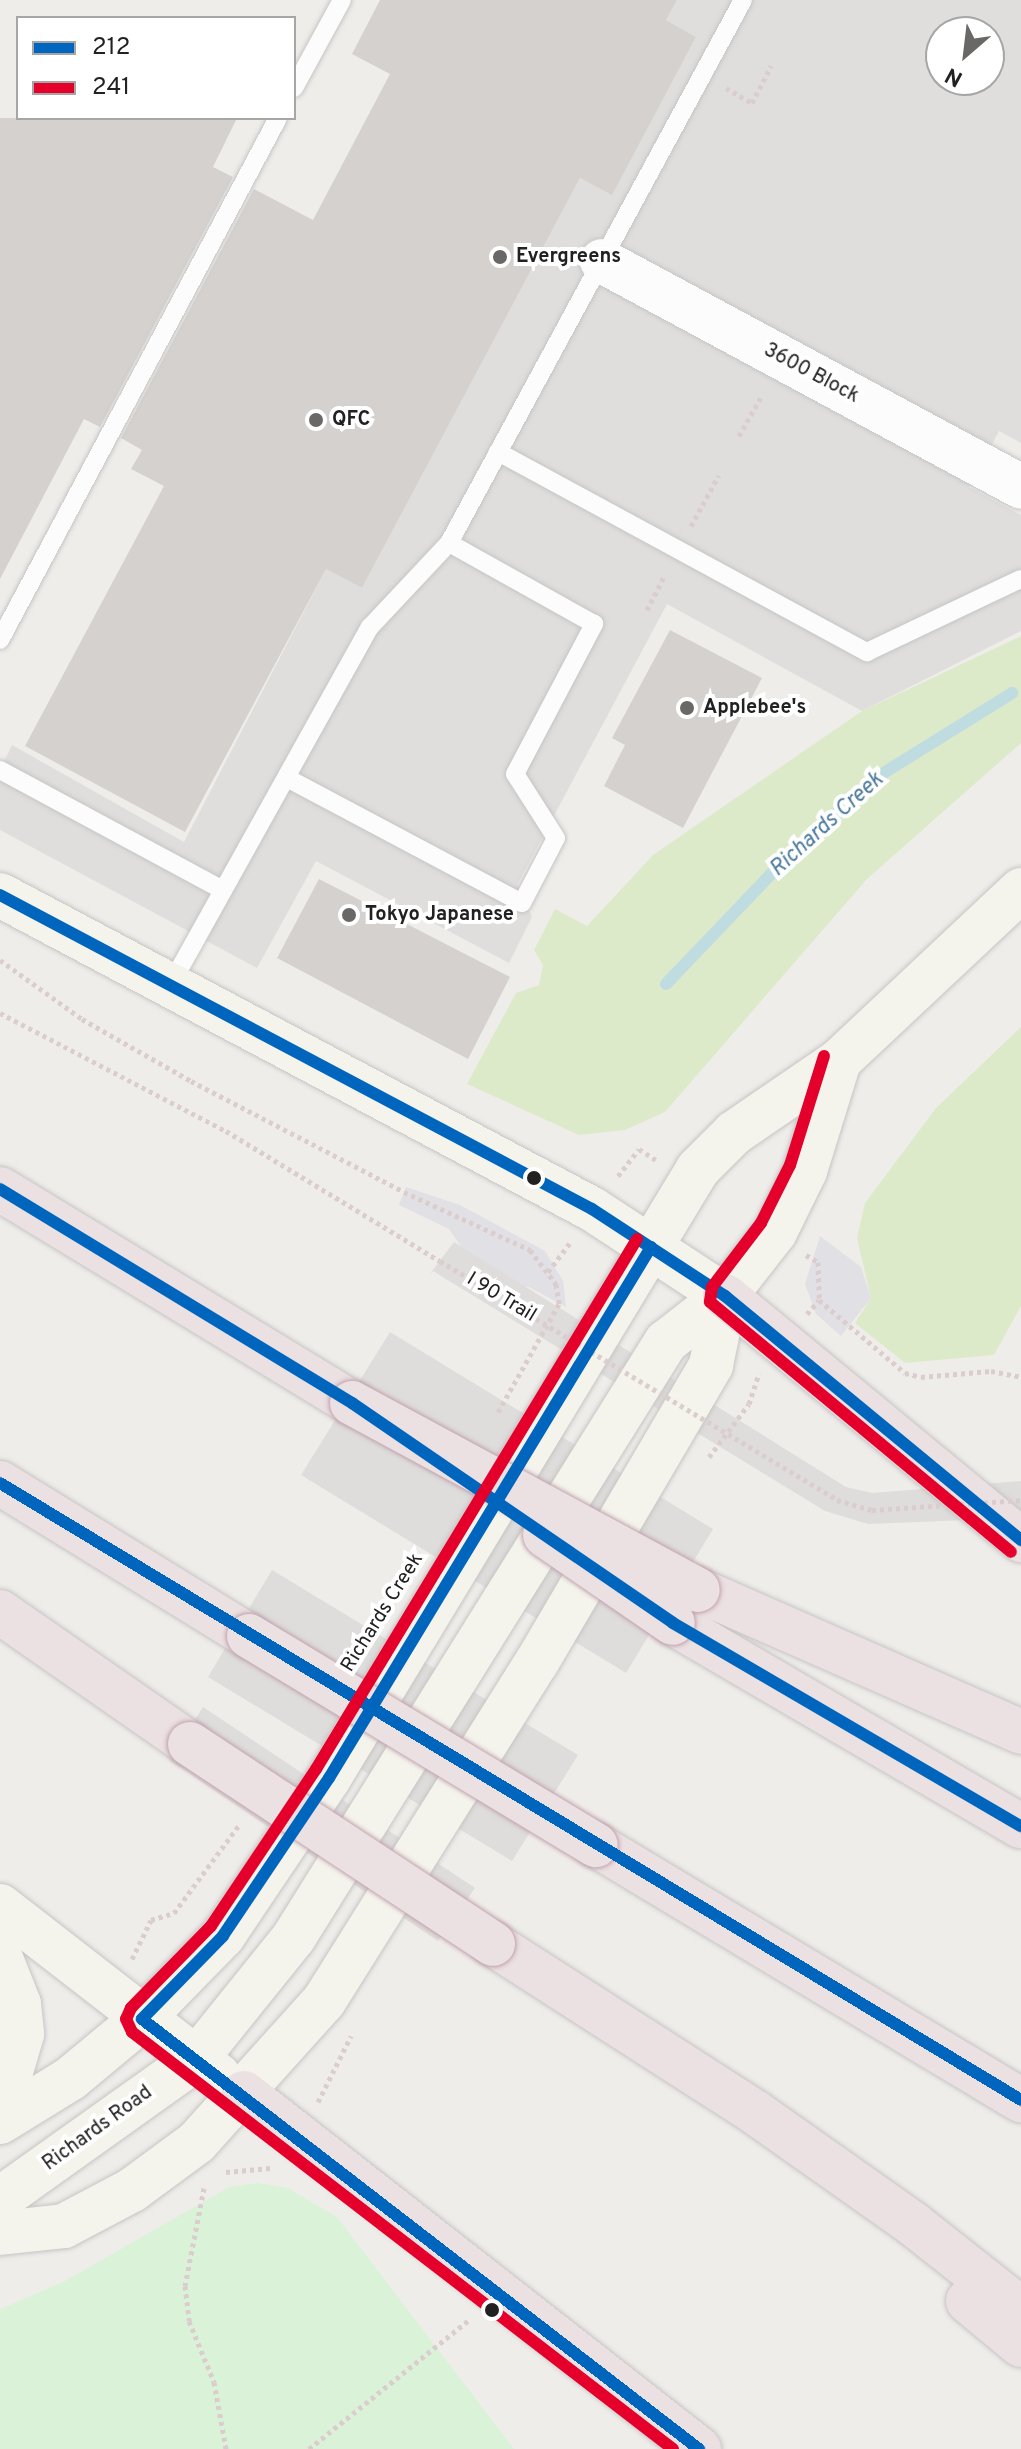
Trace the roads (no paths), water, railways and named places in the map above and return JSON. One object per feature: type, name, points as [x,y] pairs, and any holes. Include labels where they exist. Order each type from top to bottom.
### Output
[{"type":"highway","points":[[0,1189],[686,1606],[1021,1826]]},
{"type":"highway","points":[[725,1296],[1021,1540]]},
{"type":"highway","points":[[0,1483],[1021,2100]]},
{"type":"highway","points":[[686,1606],[1021,1732]]},
{"type":"highway","points":[[0,1612],[190,1744],[756,2113],[912,2223],[1021,2309]]},
{"type":"highway","points":[[244,2093],[699,2449]]},
{"type":"highway","points":[[756,2113],[900,2245],[1021,2345]]},
{"type":"main road","points":[[0,2122],[70,2079],[142,2019],[223,1936],[329,1778],[698,1169],[734,1133],[839,1061],[1021,890]]},
{"type":"main road","points":[[0,895],[592,1209],[725,1296]]},
{"type":"main road","points":[[0,2233],[64,2226],[132,2190],[197,2142],[324,2001],[368,1936],[537,1662],[711,1365],[725,1296],[775,1232],[805,1171],[839,1061]]},
{"type":"main road","name":"Richards Road","points":[[0,2199],[196,2059],[294,1937],[666,1342],[725,1296]]},
{"type":"main road","points":[[0,1906],[142,2019],[244,2093]]},
{"type":"main road","points":[[0,1956],[19,2004],[22,2034],[8,2082],[0,2091]]},
{"type":"street","name":"3600 Block","points":[[602,261],[1018,477]]},
{"type":"lane","points":[[296,84],[342,0]]},
{"type":"lane","points":[[171,984],[370,627],[449,543],[743,0]]},
{"type":"lane","points":[[0,640],[277,120]]},
{"type":"lane","points":[[498,452],[867,652],[1021,579]]},
{"type":"lane","points":[[287,778],[522,903],[556,838],[515,774],[594,624],[449,543]]},
{"type":"lane","points":[[0,770],[223,890]]},
{"type":"waterway","name":"Richards Creek","points":[[666,984],[770,875],[874,779],[1012,693]]},
{"type":"place","name":"Evergreens","points":[[500,257]]},
{"type":"place","name":"QFC","points":[[316,420]]},
{"type":"place","name":"Applebee's","points":[[687,708]]},
{"type":"place","name":"Tokyo Japanese","points":[[349,915]]}]
